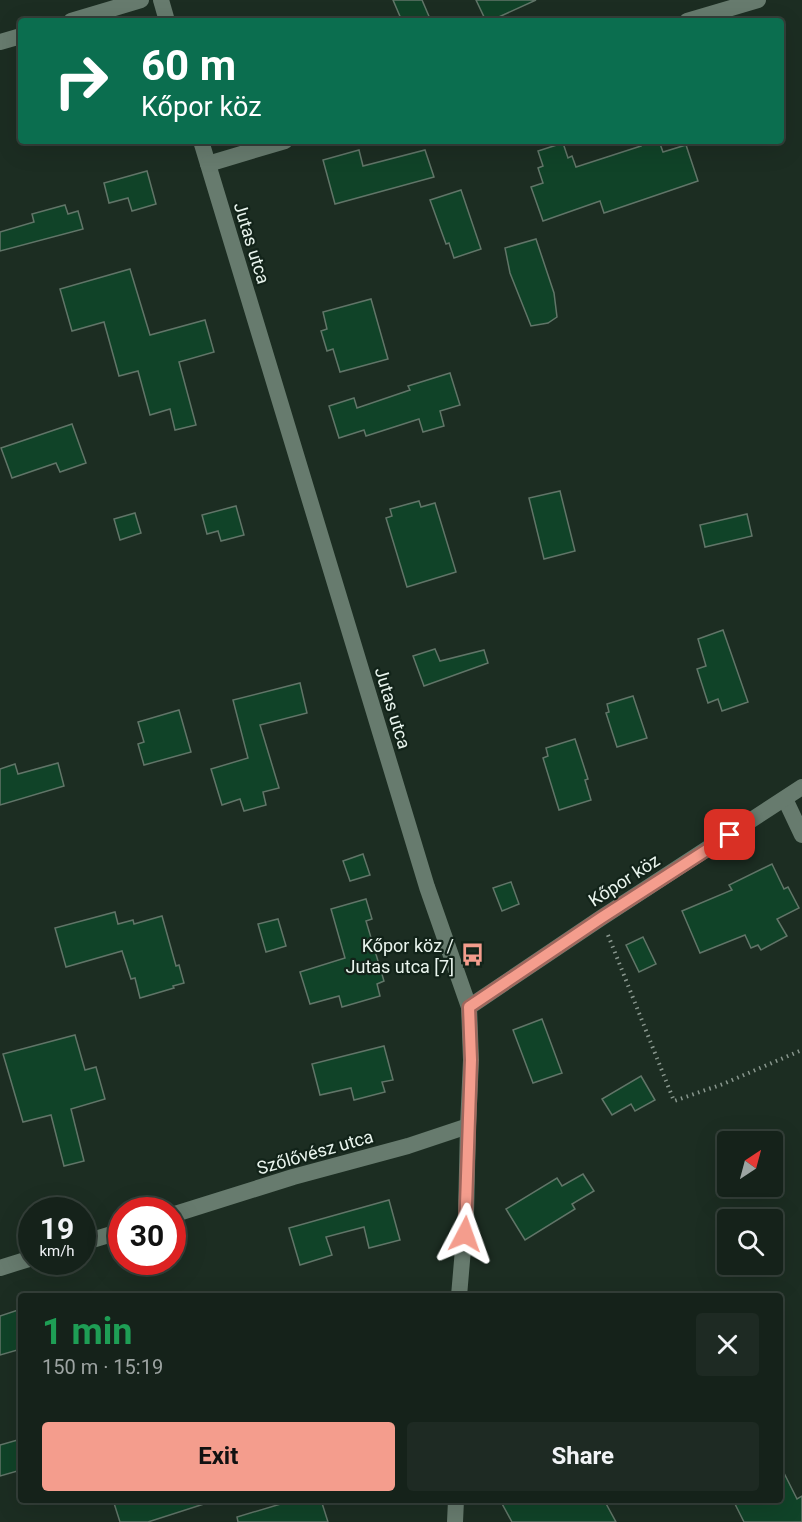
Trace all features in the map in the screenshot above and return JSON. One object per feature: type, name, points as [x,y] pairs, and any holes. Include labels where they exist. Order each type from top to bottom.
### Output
[{"type":"street","points":[[81,18],[141,0]]},
{"type":"street","points":[[161,0],[166,18]]},
{"type":"street","points":[[697,18],[758,0]]},
{"type":"street","points":[[0,42],[18,37]]},
{"type":"street","name":"Jutas utca","points":[[202,144],[423,875],[469,1007],[471,1060],[466,1214],[459,1293]]},
{"type":"street","points":[[208,164],[275,144]]},
{"type":"street","name":"Kőpor köz","points":[[469,1007],[601,918],[802,788]]},
{"type":"street","points":[[785,799],[802,835]]},
{"type":"street","name":"Szőlővész utca","points":[[186,1211],[292,1177],[408,1146],[468,1126]]},
{"type":"street","points":[[0,1268],[18,1262]]},
{"type":"street","points":[[456,1503],[456,1522]]},
{"type":"path","points":[[601,918],[674,1101],[723,1084],[802,1050]]},
{"type":"building","points":[[393,0],[422,0],[430,18],[401,18]]},
{"type":"building","points":[[476,0],[536,0],[497,18],[485,18]]},
{"type":"building","points":[[563,144],[568,158],[572,156],[576,167],[641,146],[640,144],[660,144],[663,152],[686,145],[698,181],[604,213],[600,201],[543,221],[531,187],[543,183],[538,168],[543,166],[538,151]]},
{"type":"building","points":[[359,150],[363,166],[425,150],[434,177],[335,204],[323,160]]},
{"type":"building","points":[[147,171],[156,204],[132,211],[128,198],[109,203],[104,183]]},
{"type":"building","points":[[461,190],[481,249],[454,258],[449,243],[446,244],[430,200]]},
{"type":"building","points":[[65,205],[68,214],[78,211],[83,229],[0,251],[0,232],[34,222],[32,214]]},
{"type":"building","points":[[536,239],[554,293],[557,317],[548,323],[531,326],[510,273],[505,248]]},
{"type":"building","points":[[130,269],[150,335],[205,320],[214,352],[179,362],[196,425],[175,430],[170,409],[150,415],[138,371],[119,376],[104,322],[72,331],[60,289]]},
{"type":"building","points":[[371,299],[388,359],[340,372],[333,349],[327,351],[321,331],[327,329],[323,312]]},
{"type":"building","points":[[450,373],[460,405],[440,411],[444,426],[423,432],[419,419],[366,436],[364,430],[339,438],[329,406],[354,398],[357,408],[410,390],[408,386]]},
{"type":"building","points":[[72,424],[86,463],[60,472],[56,463],[12,478],[1,448]]},
{"type":"building","points":[[560,491],[575,551],[544,559],[529,498]]},
{"type":"building","points":[[419,501],[421,507],[435,503],[456,572],[407,587],[386,518],[392,516],[390,509]]},
{"type":"building","points":[[236,506],[244,535],[221,541],[218,531],[207,534],[202,515]]},
{"type":"building","points":[[135,513],[141,533],[120,540],[114,519]]},
{"type":"building","points":[[747,514],[752,536],[705,547],[700,525]]},
{"type":"building","points":[[723,630],[748,702],[722,711],[718,699],[708,703],[697,669],[706,666],[698,639]]},
{"type":"building","points":[[435,649],[440,661],[484,650],[488,663],[424,686],[413,656]]},
{"type":"building","points":[[300,683],[307,713],[260,725],[279,788],[263,792],[266,805],[244,811],[240,799],[222,805],[211,769],[248,758],[233,700]]},
{"type":"building","points":[[633,696],[647,738],[617,747],[606,713],[609,712],[607,704]]},
{"type":"building","points":[[179,710],[191,752],[144,765],[138,744],[144,742],[138,722]]},
{"type":"building","points":[[575,739],[588,779],[585,780],[591,800],[559,810],[543,758],[548,756],[546,748]]},
{"type":"building","points":[[58,763],[64,786],[0,805],[0,769],[15,764],[18,774]]},
{"type":"building","points":[[363,854],[370,875],[350,881],[343,861]]},
{"type":"building","points":[[772,864],[784,889],[788,887],[799,908],[777,919],[787,936],[761,950],[758,945],[751,948],[745,935],[700,953],[682,911],[732,890],[729,885]]},
{"type":"building","points":[[511,882],[519,904],[502,911],[493,888]]},
{"type":"building","points":[[366,899],[372,919],[366,921],[384,981],[377,984],[380,996],[342,1007],[339,996],[310,1004],[300,972],[345,958],[331,909]]},
{"type":"building","points":[[115,912],[118,924],[133,920],[134,924],[162,916],[176,966],[179,965],[184,983],[140,998],[135,978],[131,979],[122,951],[66,967],[55,928]]},
{"type":"building","points":[[278,919],[286,946],[266,952],[258,924]]},
{"type":"building","points":[[643,937],[656,964],[639,972],[626,945]]},
{"type":"building","points":[[542,1019],[562,1073],[533,1083],[513,1030]]},
{"type":"building","points":[[75,1035],[85,1070],[96,1067],[105,1099],[71,1109],[84,1161],[64,1166],[51,1115],[23,1122],[3,1054]]},
{"type":"building","points":[[384,1046],[393,1080],[382,1082],[385,1092],[354,1100],[351,1088],[320,1095],[312,1064]]},
{"type":"building","points":[[641,1076],[655,1100],[635,1111],[631,1104],[612,1115],[602,1099]]},
{"type":"building","points":[[583,1174],[594,1191],[572,1204],[575,1209],[525,1240],[506,1209],[557,1178],[562,1186]]},
{"type":"building","points":[[389,1200],[400,1240],[369,1248],[364,1227],[326,1237],[332,1255],[300,1265],[289,1228]]},
{"type":"building","points":[[18,1310],[18,1350],[0,1355],[0,1316]]},
{"type":"building","points":[[18,1440],[18,1471],[0,1476],[0,1445]]},
{"type":"building","points":[[783,1471],[797,1499],[802,1496],[802,1522],[744,1522],[734,1503],[783,1503]]},
{"type":"building","points":[[114,1503],[204,1504],[148,1522],[120,1522]]},
{"type":"building","points":[[284,1503],[322,1503],[328,1522],[238,1522],[237,1517]]},
{"type":"building","points":[[502,1503],[606,1503],[616,1522],[512,1522]]},
{"type":"place","name":"Kőpor köz / Jutas utca [7]","points":[[472,955]]},
{"type":"route","points":[[465,1234],[471,1060],[469,1007],[730,835]]}]
